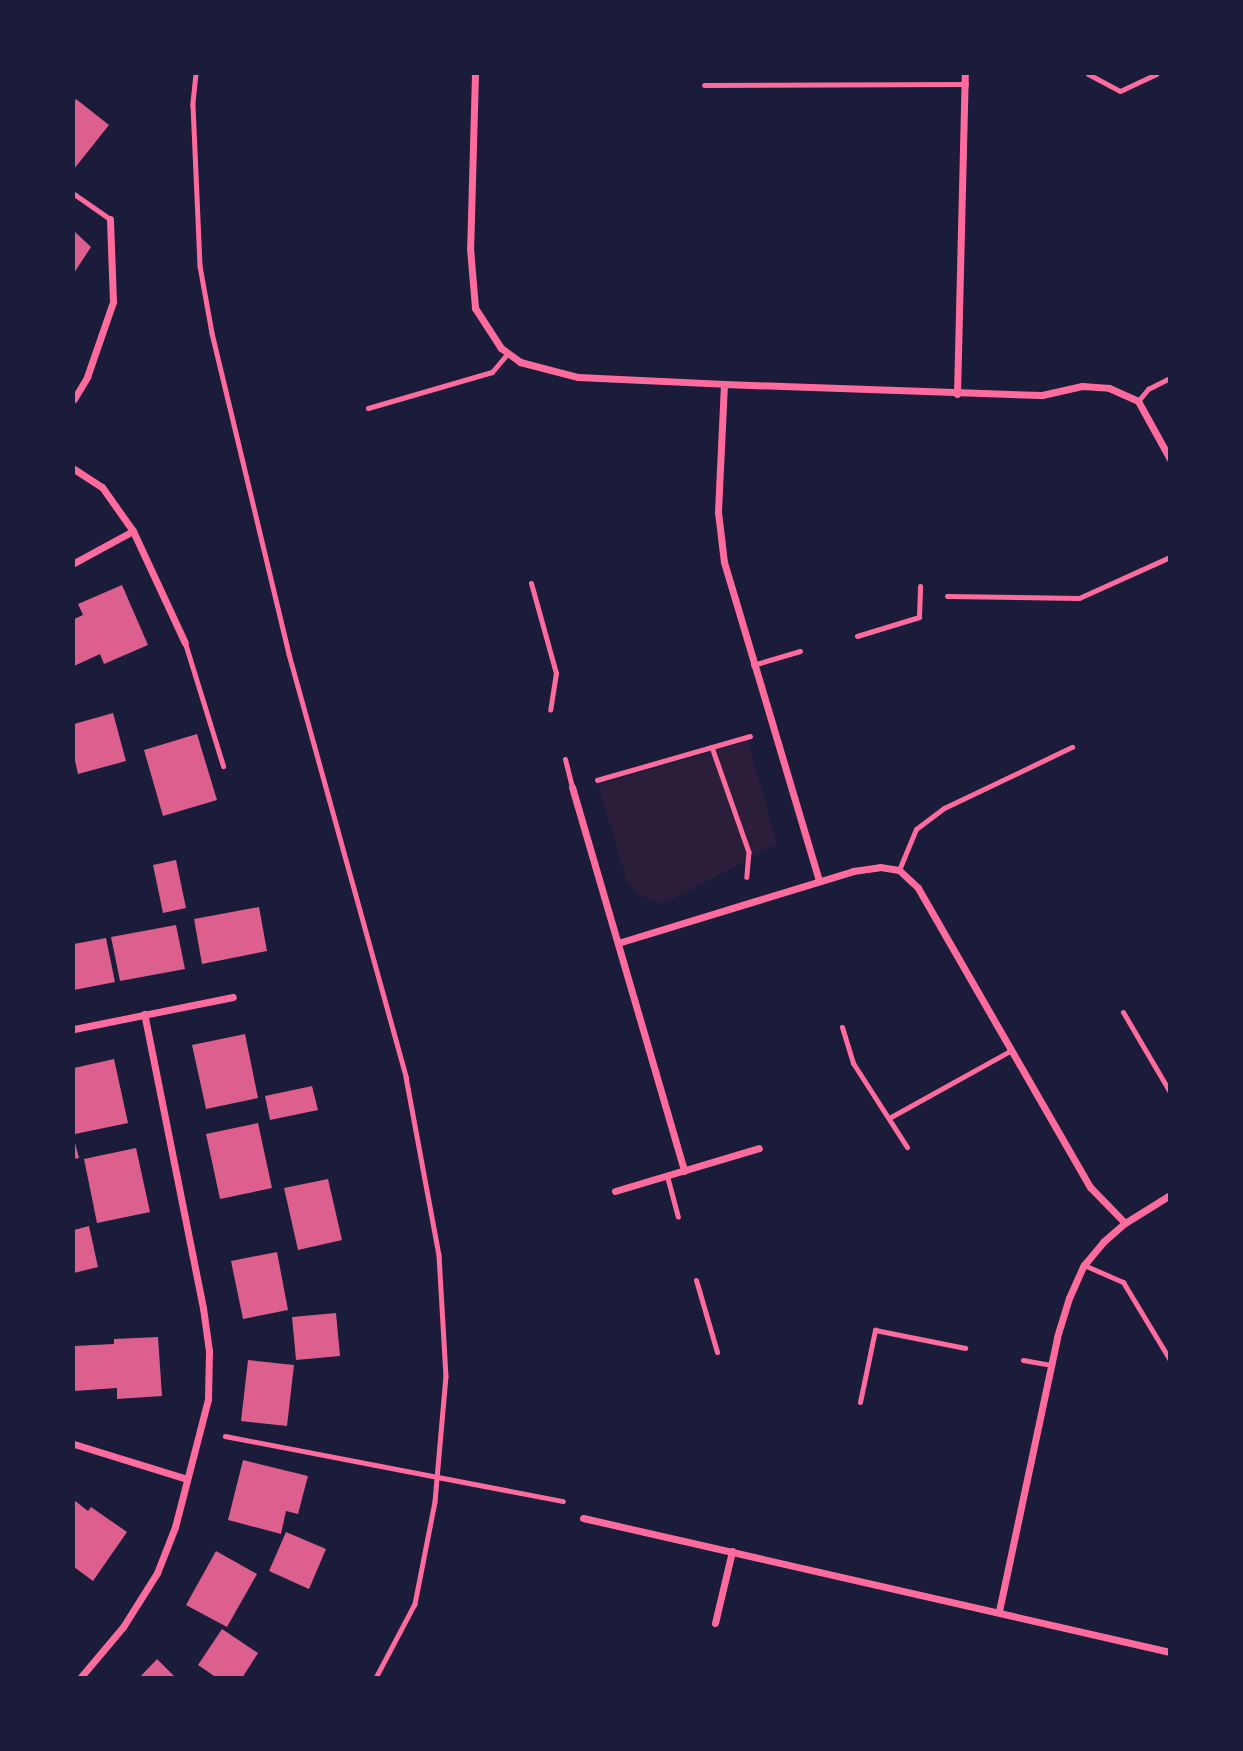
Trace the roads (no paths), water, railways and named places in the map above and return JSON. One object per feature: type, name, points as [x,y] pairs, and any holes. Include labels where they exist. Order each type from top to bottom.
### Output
[{"type":"street","points":[[475,74],[470,247],[475,308],[486,328],[508,354],[520,362],[578,377],[724,384],[1042,396],[1082,386],[1109,388],[1138,401],[1170,459]]},
{"type":"street","points":[[957,394],[965,74]]},
{"type":"street","points":[[74,399],[87,377],[113,302],[110,219]]},
{"type":"street","points":[[724,384],[718,512],[720,538],[731,593],[820,881]]},
{"type":"street","points":[[74,468],[102,487],[134,531],[185,643]]},
{"type":"street","points":[[74,563],[134,531]]},
{"type":"street","points":[[572,787],[684,1171]]},
{"type":"street","points":[[618,943],[820,881],[880,866],[899,870],[918,888],[1090,1187],[1125,1223]]},
{"type":"street","points":[[74,1029],[233,997]]},
{"type":"street","points":[[80,1678],[123,1627],[157,1573],[175,1527],[208,1399],[209,1350],[144,1014]]},
{"type":"street","points":[[615,1191],[759,1148]]},
{"type":"street","points":[[999,1611],[1051,1365],[1069,1298],[1084,1265],[1125,1223],[1170,1195]]},
{"type":"street","points":[[74,1444],[187,1479]]},
{"type":"street","points":[[583,1518],[1170,1652]]},
{"type":"street","points":[[715,1623],[732,1551]]},
{"type":"lane","points":[[1088,74],[1120,90],[1156,74]]},
{"type":"lane","points":[[704,85],[966,84]]},
{"type":"lane","points":[[74,194],[110,219]]},
{"type":"lane","points":[[368,408],[492,372],[508,354]]},
{"type":"lane","points":[[1138,401],[1148,389],[1170,378]]},
{"type":"lane","points":[[947,596],[1079,598],[1170,557]]},
{"type":"lane","points":[[531,583],[556,673],[550,710]]},
{"type":"lane","points":[[857,636],[919,617],[920,586]]},
{"type":"lane","points":[[185,643],[223,766]]},
{"type":"lane","points":[[753,665],[800,651]]},
{"type":"lane","points":[[899,870],[916,829],[944,808],[1072,747]]},
{"type":"lane","points":[[565,759],[572,787]]},
{"type":"lane","points":[[1123,1012],[1170,1092]]},
{"type":"lane","points":[[842,1027],[853,1063],[907,1147]]},
{"type":"lane","points":[[889,1118],[1010,1051]]},
{"type":"lane","points":[[667,1176],[678,1217]]},
{"type":"lane","points":[[1084,1265],[1123,1282],[1170,1360]]},
{"type":"lane","points":[[696,1280],[717,1352]]},
{"type":"lane","points":[[860,1402],[875,1330],[964,1348]]},
{"type":"lane","points":[[1023,1360],[1051,1365]]}]
